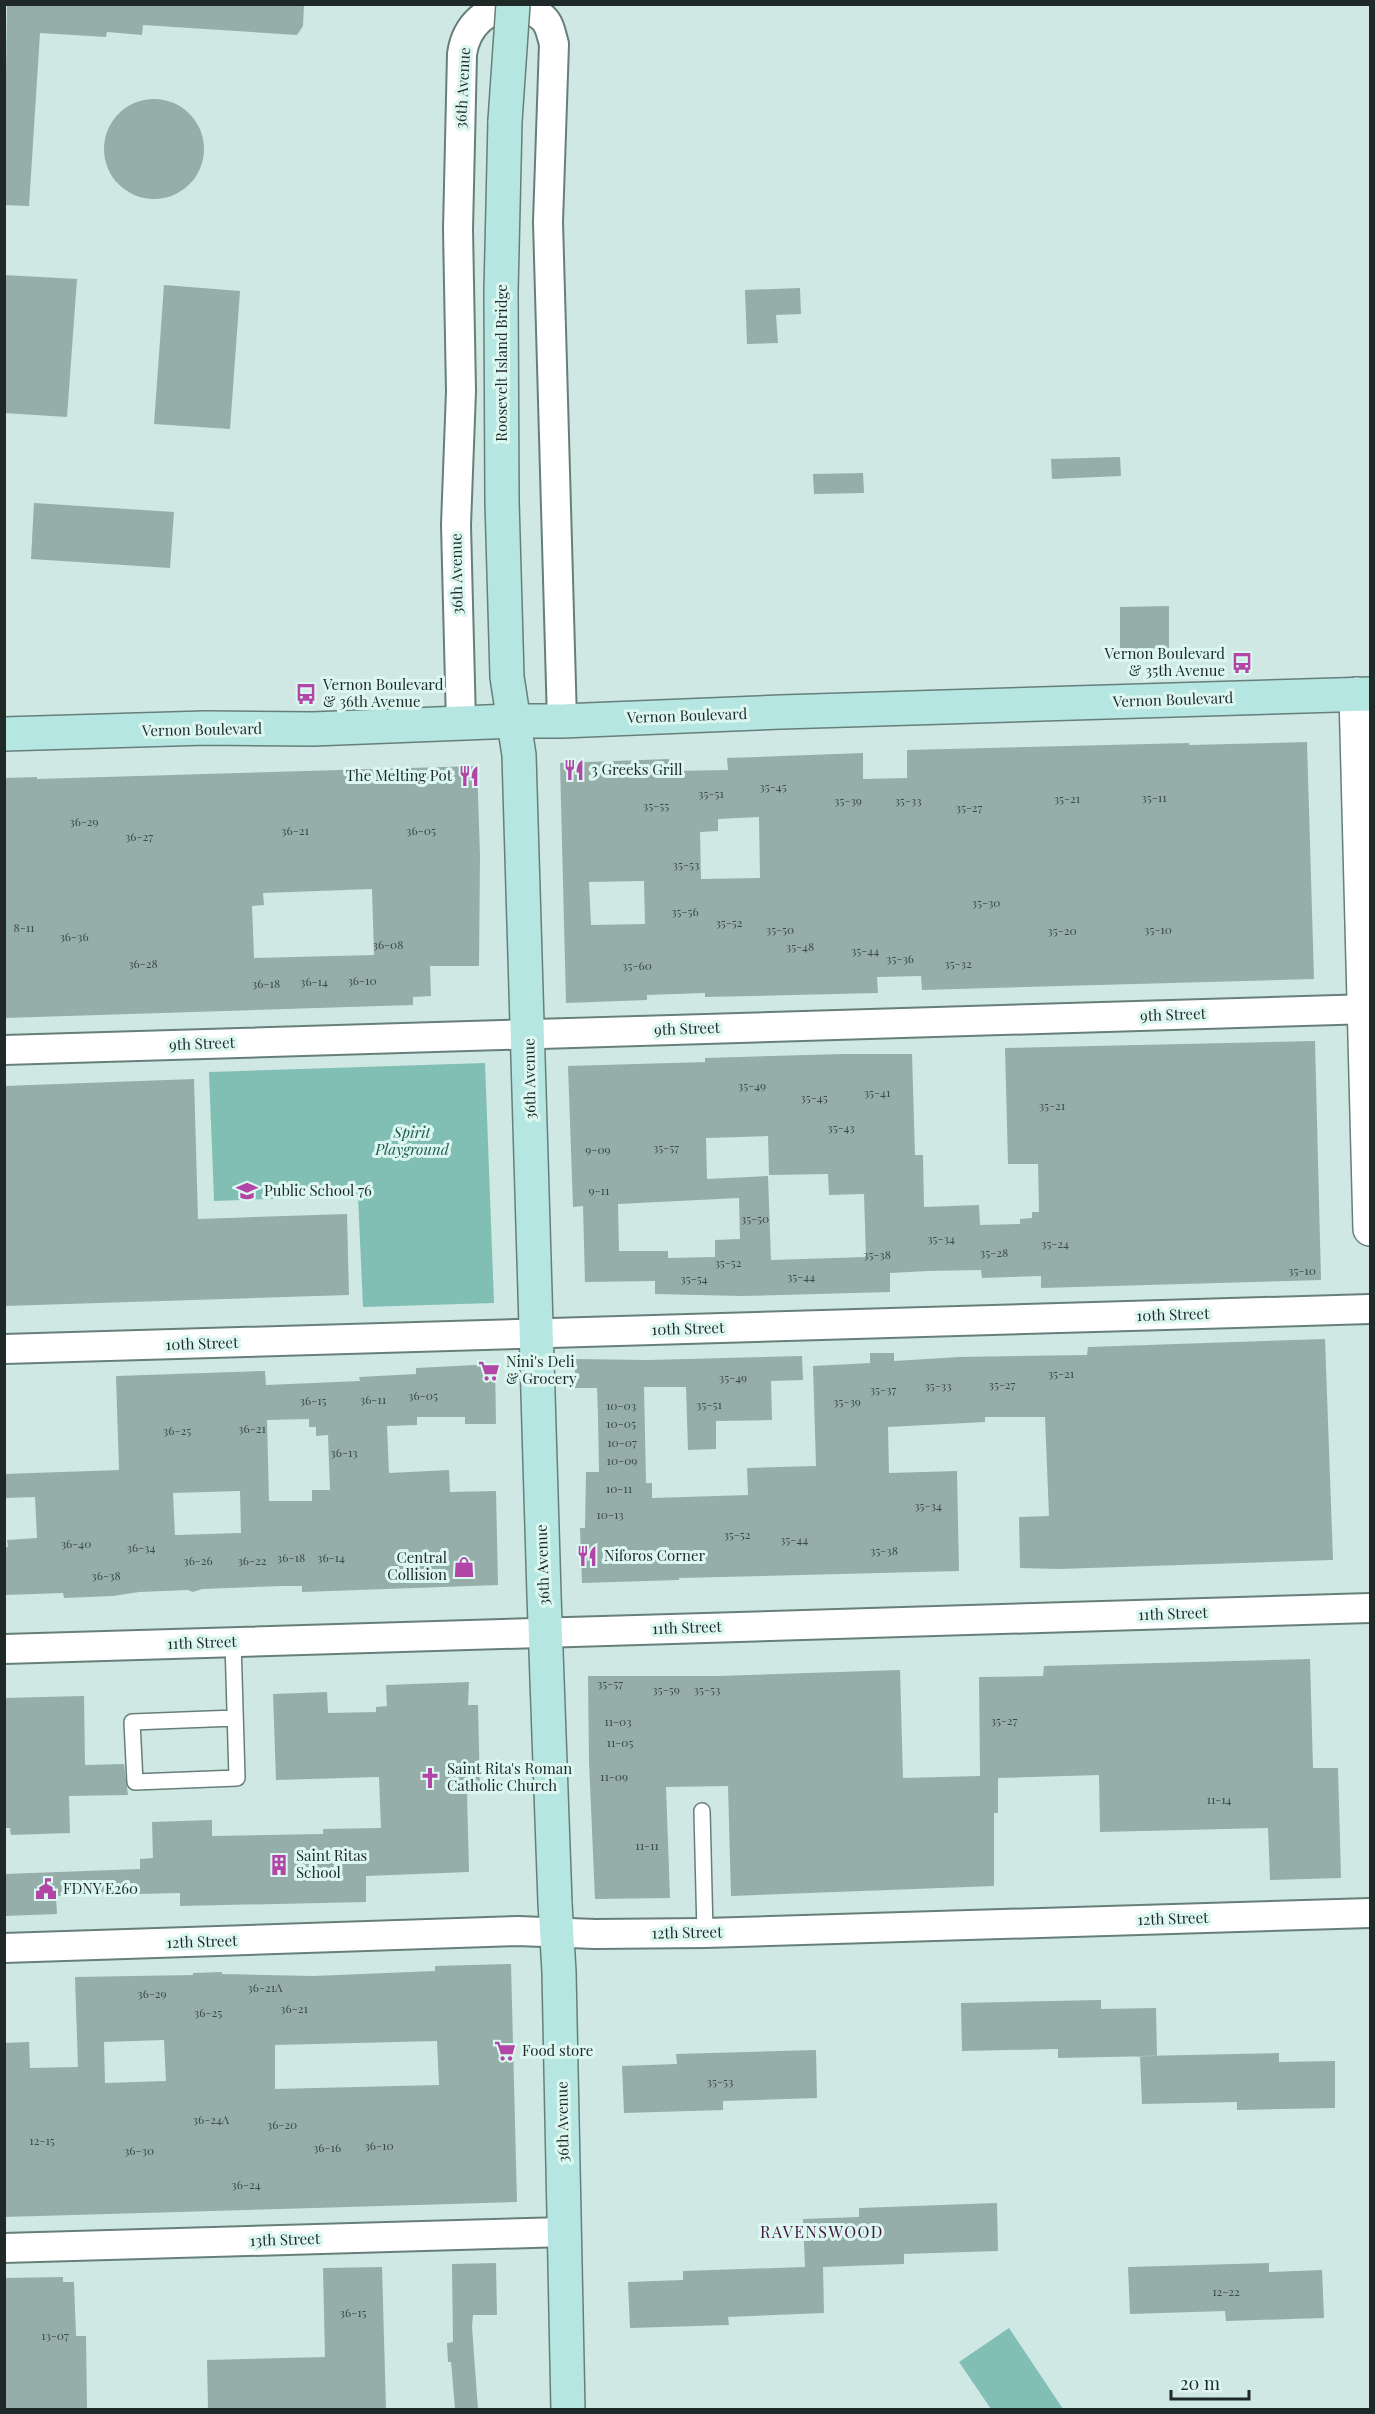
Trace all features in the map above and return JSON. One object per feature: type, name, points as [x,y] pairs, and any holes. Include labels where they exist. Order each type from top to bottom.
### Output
[{"type":"main road","name":"Roosevelt Island Bridge","points":[[513,4],[505,121],[501,291],[502,501],[507,677],[513,721]]},
{"type":"main road","name":"Vernon Boulevard","points":[[4,734],[205,728],[313,729],[513,721],[562,722],[781,712],[1363,694]]},
{"type":"main road","name":"36th Avenue","points":[[513,721],[519,755],[529,1033],[545,1632],[559,1972],[568,2409]]},
{"type":"street","name":"36th Avenue","points":[[461,723],[456,525],[461,391],[458,219],[462,54],[471,28],[482,17],[503,7],[520,7],[536,12],[548,25],[554,44],[548,222],[562,722]]},
{"type":"street","points":[[1363,694],[1371,1229]]},
{"type":"street","name":"9th Street","points":[[4,1050],[1367,1009]]},
{"type":"street","name":"10th Street","points":[[4,1349],[1371,1309]]},
{"type":"street","name":"11th Street","points":[[4,1649],[1371,1608]]},
{"type":"street","name":"12th Street","points":[[4,1948],[519,1931],[705,1934],[1371,1913]]},
{"type":"street","name":"13th Street","points":[[4,2248],[565,2232]]},
{"type":"lane","points":[[233,1642],[237,1778],[135,1782],[132,1722],[235,1718]]},
{"type":"lane","points":[[702,1811],[705,1934]]},
{"type":"green space","name":"Spirit Playground","points":[[485,1063],[494,1303],[363,1307],[358,1196],[214,1201],[209,1072]]},
{"type":"green space","points":[[1009,2328],[1063,2409],[991,2409],[959,2362]]},
{"type":"building","points":[[7,4],[304,4],[303,26],[297,35],[143,25],[142,35],[107,32],[106,37],[40,33],[29,206],[4,205]]},
{"type":"building","points":[[154,99],[182,107],[196,121],[204,149],[196,177],[182,191],[154,199],[126,191],[112,177],[104,149],[112,121],[126,107]]},
{"type":"building","points":[[4,275],[77,279],[67,417],[4,413]]},
{"type":"building","points":[[164,285],[240,291],[230,429],[154,424]]},
{"type":"building","points":[[800,288],[801,314],[776,315],[778,343],[747,344],[745,290]]},
{"type":"building","points":[[1120,457],[1121,476],[1052,479],[1051,459]]},
{"type":"building","points":[[863,473],[864,493],[814,494],[813,474]]},
{"type":"building","points":[[34,503],[174,512],[170,568],[31,559]]},
{"type":"building","points":[[1169,606],[1169,648],[1120,649],[1120,607]]},
{"type":"building","points":[[1307,742],[1314,979],[922,990],[921,976],[877,977],[878,993],[705,997],[705,993],[647,995],[647,1000],[566,1003],[560,763],[669,759],[669,771],[728,770],[727,758],[863,753],[863,779],[907,778],[907,750],[1189,743],[1189,745]],"holes":[[[759,817],[760,878],[701,879],[700,832],[718,831],[718,819]],[[644,881],[645,924],[591,925],[589,882]]]},
{"type":"building","points":[[477,766],[480,855],[479,966],[430,966],[431,996],[413,997],[413,1005],[4,1018],[4,778],[37,777],[37,779]],"holes":[[[372,889],[374,955],[254,958],[252,906],[264,905],[263,893]]]},
{"type":"building","points":[[1315,1041],[1321,1280],[1041,1288],[1041,1276],[982,1278],[981,1270],[928,1271],[890,1273],[890,1292],[742,1296],[655,1294],[655,1281],[585,1282],[583,1206],[573,1207],[568,1066],[705,1062],[705,1058],[912,1054],[915,1155],[923,1155],[924,1207],[979,1205],[980,1225],[1020,1224],[1020,1219],[1032,1218],[1032,1212],[1039,1212],[1038,1164],[1008,1164],[1005,1048]],"holes":[[[768,1136],[769,1175],[828,1174],[829,1195],[864,1194],[866,1257],[771,1260],[768,1176],[707,1179],[706,1138]],[[739,1198],[740,1239],[715,1240],[715,1257],[668,1258],[668,1251],[619,1251],[618,1204]]]},
{"type":"building","points":[[194,1079],[198,1219],[347,1214],[349,1295],[4,1306],[4,1086]]},
{"type":"building","points":[[1325,1339],[1333,1560],[1059,1569],[1020,1568],[1019,1517],[1049,1516],[1045,1417],[985,1417],[985,1422],[888,1427],[889,1473],[957,1471],[959,1571],[679,1578],[679,1580],[582,1583],[580,1528],[585,1528],[586,1472],[599,1472],[598,1415],[597,1388],[575,1388],[575,1359],[648,1360],[802,1356],[803,1380],[771,1381],[772,1420],[716,1421],[716,1449],[688,1450],[686,1387],[644,1387],[646,1483],[652,1483],[652,1498],[748,1495],[747,1468],[816,1466],[813,1366],[870,1363],[870,1353],[894,1353],[894,1361],[959,1357],[1087,1355],[1088,1347]]},
{"type":"building","points":[[495,1364],[496,1424],[465,1424],[465,1417],[417,1417],[417,1425],[387,1426],[389,1473],[449,1470],[450,1492],[496,1491],[498,1585],[302,1592],[302,1586],[282,1586],[202,1589],[193,1592],[188,1590],[139,1592],[113,1596],[64,1598],[63,1593],[5,1595],[4,1547],[8,1547],[7,1540],[37,1538],[35,1497],[4,1498],[4,1474],[119,1470],[116,1376],[265,1371],[266,1385],[360,1381],[359,1377],[416,1374],[416,1368]],"holes":[[[309,1419],[309,1427],[316,1427],[316,1436],[328,1435],[330,1490],[312,1490],[312,1501],[269,1501],[267,1420]],[[240,1491],[241,1533],[175,1535],[173,1493]]]},
{"type":"building","points":[[1310,1659],[1313,1768],[1338,1768],[1341,1878],[1270,1880],[1268,1828],[1100,1832],[1099,1775],[998,1778],[998,1813],[994,1813],[994,1886],[731,1896],[728,1786],[666,1787],[670,1898],[595,1899],[588,1676],[718,1676],[900,1670],[903,1778],[980,1776],[979,1677],[1043,1676],[1044,1666]]},
{"type":"building","points":[[469,1682],[468,1705],[478,1705],[480,1792],[467,1793],[469,1872],[366,1876],[366,1902],[180,1906],[180,1893],[56,1896],[57,1914],[4,1916],[4,1874],[140,1869],[140,1859],[153,1858],[152,1822],[212,1820],[212,1836],[323,1834],[323,1829],[381,1828],[379,1777],[276,1780],[273,1694],[327,1692],[328,1713],[376,1712],[376,1707],[387,1706],[386,1685]]},
{"type":"building","points":[[84,1696],[85,1765],[124,1764],[128,1795],[69,1796],[70,1833],[11,1835],[10,1828],[4,1828],[4,1698]]},
{"type":"building","points":[[511,1964],[517,2202],[4,2217],[4,2043],[29,2042],[30,2068],[78,2067],[75,1977],[193,1975],[193,1973],[222,1972],[222,1974],[313,1976],[435,1971],[435,1966]],"holes":[[[164,2040],[166,2081],[105,2083],[104,2042]],[[437,2041],[439,2085],[275,2089],[275,2045]]]},
{"type":"building","points":[[1101,2000],[1101,2009],[1156,2008],[1157,2056],[1058,2058],[1058,2049],[962,2051],[961,2003]]},
{"type":"building","points":[[816,2050],[817,2098],[723,2101],[723,2110],[624,2113],[622,2066],[677,2064],[676,2054]]},
{"type":"building","points":[[1279,2053],[1279,2062],[1335,2061],[1335,2108],[1237,2110],[1237,2102],[1142,2104],[1140,2056]]},
{"type":"building","points":[[997,2203],[998,2251],[904,2254],[904,2264],[823,2267],[824,2313],[728,2317],[729,2325],[630,2328],[628,2282],[683,2280],[683,2271],[805,2267],[803,2219],[859,2217],[859,2208]]},
{"type":"building","points":[[496,2263],[497,2315],[473,2315],[478,2409],[455,2409],[447,2343],[453,2342],[452,2264]]},
{"type":"building","points":[[1269,2263],[1269,2272],[1322,2270],[1324,2318],[1226,2321],[1225,2311],[1130,2314],[1128,2267]]},
{"type":"building","points":[[382,2267],[386,2409],[208,2409],[207,2360],[325,2357],[323,2268]]},
{"type":"building","points":[[63,2277],[63,2282],[74,2282],[76,2336],[86,2336],[87,2409],[4,2409],[4,2278]]},
{"type":"place","name":"Vernon Boulevard & 35th Avenue","points":[[1242,663]]},
{"type":"place","name":"Vernon Boulevard & 36th Avenue","points":[[306,694]]},
{"type":"place","name":"3 Greeks Grill","points":[[574,770]]},
{"type":"place","name":"The Melting Pot","points":[[469,776]]},
{"type":"place","name":"Public School 76","points":[[247,1191]]},
{"type":"place","name":"Nini's Deli & Grocery","points":[[489,1371]]},
{"type":"place","name":"Niforos Corner","points":[[587,1556]]},
{"type":"place","name":"Central Collision","points":[[464,1567]]},
{"type":"place","name":"Saint Rita's Roman Catholic Church","points":[[430,1778]]},
{"type":"place","name":"Saint Ritas School","points":[[279,1865]]},
{"type":"place","name":"FDNY E260","points":[[46,1889]]},
{"type":"place","name":"Food store","points":[[505,2051]]},
{"type":"district","name":"RAVENSWOOD","points":[[822,2232]]}]
